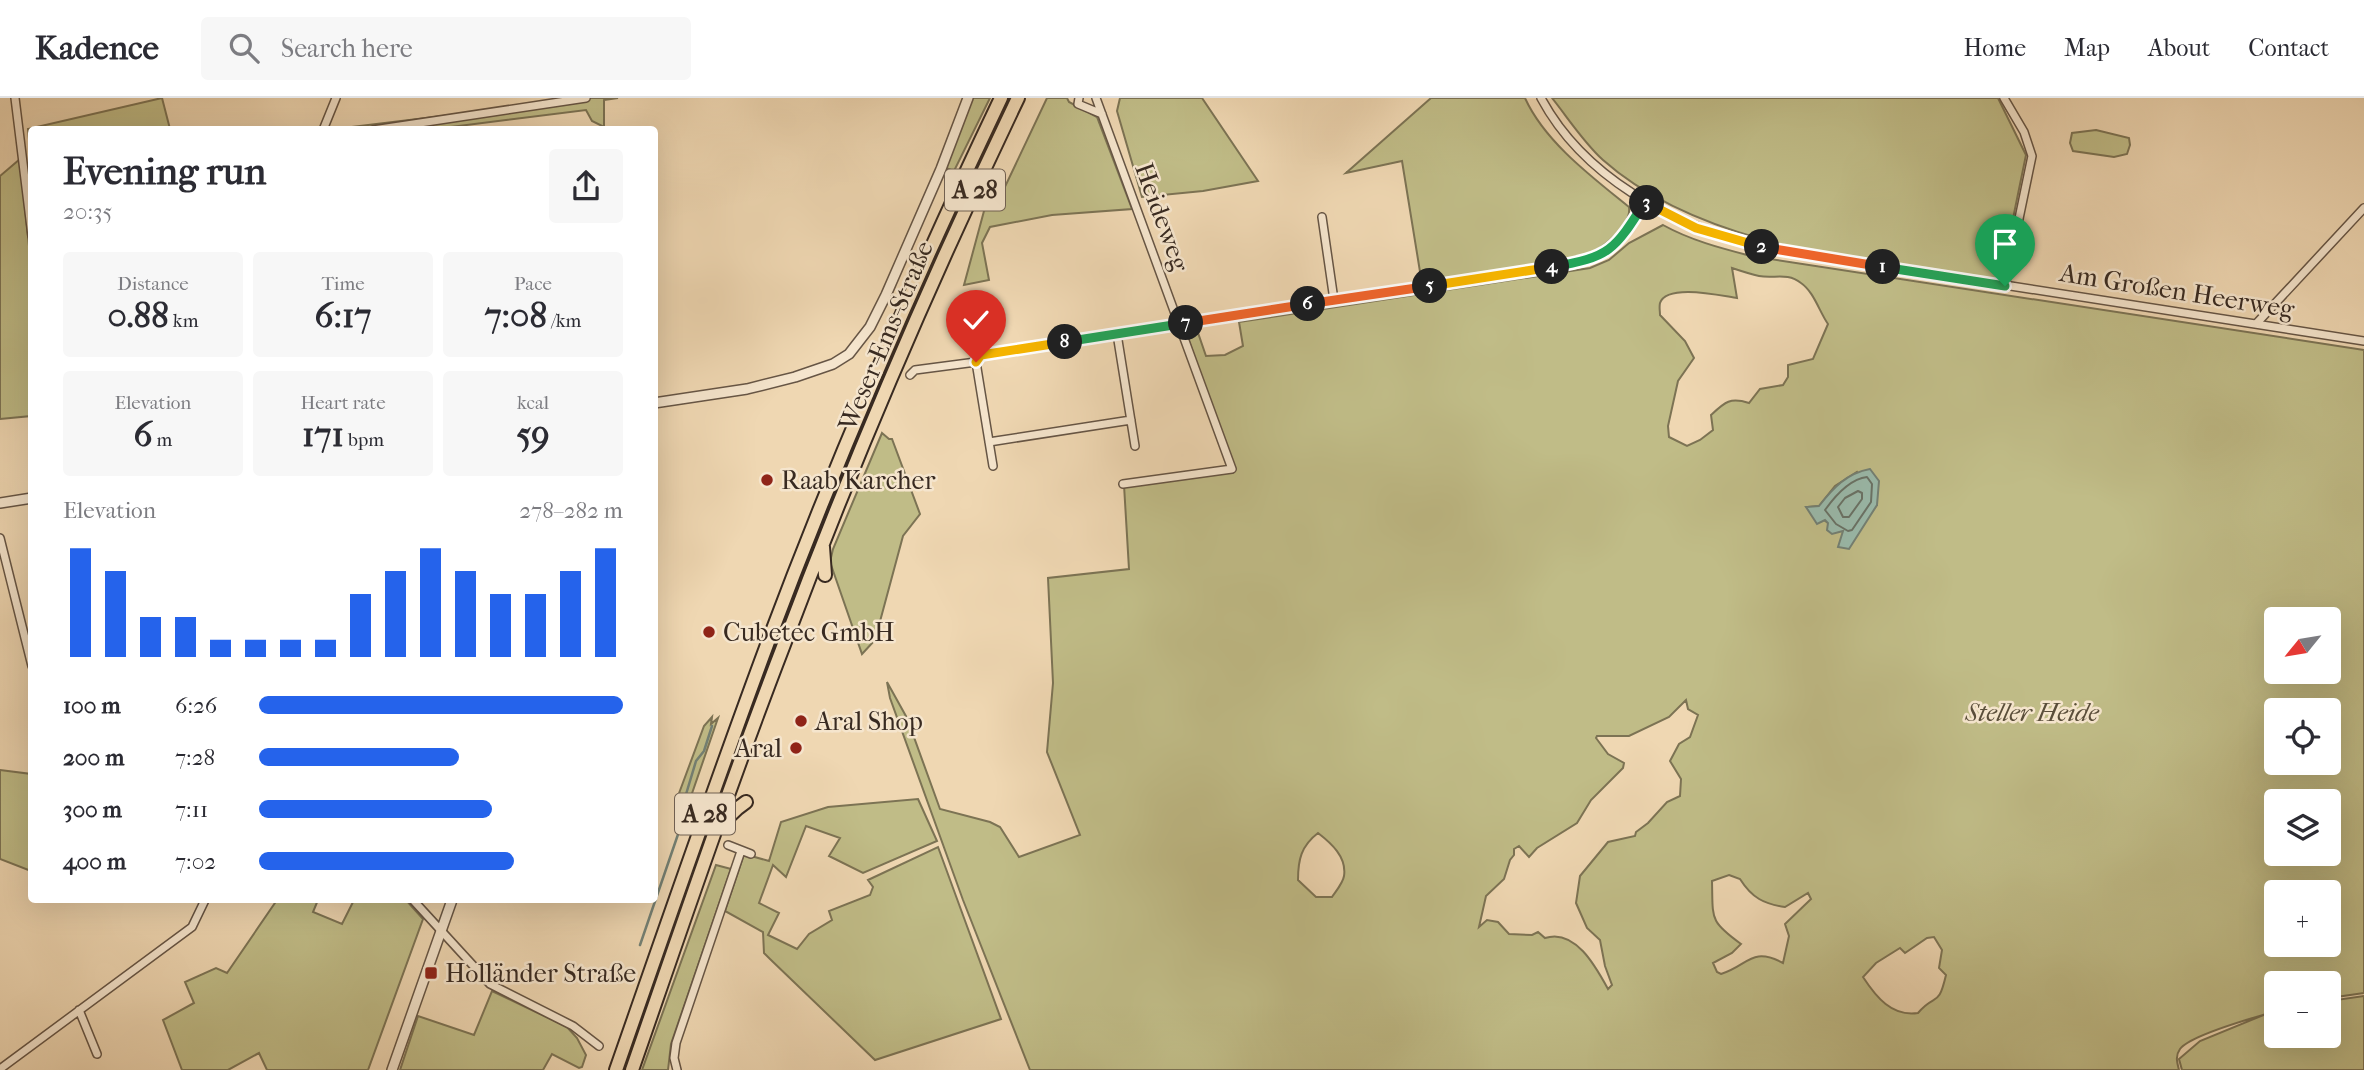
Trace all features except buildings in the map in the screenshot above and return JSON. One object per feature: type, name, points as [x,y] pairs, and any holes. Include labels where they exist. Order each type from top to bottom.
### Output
[{"type":"highway","name":"Weser-Ems-Straße","points":[[616,1070],[708,804],[795,572],[888,345],[1001,98]]},
{"type":"highway","name":"Weser-Ems-Straße","points":[[632,1070],[777,661],[823,544],[904,347],[1018,98]]},
{"type":"highway","points":[[823,544],[825,575]]},
{"type":"highway","points":[[716,829],[746,802]]},
{"type":"street","points":[[15,98],[28,204]]},
{"type":"street","points":[[325,126],[336,98]]},
{"type":"street","points":[[400,126],[586,98]]},
{"type":"street","points":[[658,402],[738,390],[795,377],[833,364],[849,354],[870,327],[886,295],[941,169],[968,98]]},
{"type":"street","points":[[1079,98],[1078,104],[1102,114]]},
{"type":"street","name":"Heideweg","points":[[1096,98],[1232,469],[1123,484]]},
{"type":"street","name":"Am Großen Heerweg","points":[[1541,98],[1558,125],[1587,157],[1622,187],[1696,228],[1754,246],[2364,341]]},
{"type":"street","points":[[2004,98],[2024,132],[2032,156],[2005,286]]},
{"type":"street","points":[[993,466],[976,362],[981,355],[1585,261],[1612,247],[1645,202]]},
{"type":"street","points":[[2256,324],[2364,208]]},
{"type":"street","points":[[1322,217],[1334,300]]},
{"type":"street","points":[[1117,334],[1135,446]]},
{"type":"street","points":[[910,375],[915,370],[976,362]]},
{"type":"street","points":[[989,442],[1131,420]]},
{"type":"street","points":[[0,503],[28,499]]},
{"type":"street","points":[[0,538],[28,650]]},
{"type":"street","points":[[729,845],[751,854]]},
{"type":"street","points":[[677,1070],[674,1058],[676,1043],[741,851]]},
{"type":"street","points":[[0,1069],[192,927],[204,903]]},
{"type":"street","points":[[417,903],[490,984],[573,1026],[599,1046]]},
{"type":"street","points":[[392,1070],[451,903]]},
{"type":"street","points":[[79,1010],[97,1054]]},
{"type":"green space","points":[[162,98],[169,126],[41,126]]},
{"type":"green space","points":[[590,98],[618,98],[604,100],[604,126],[592,121],[586,110],[459,126],[360,126]]},
{"type":"green space","points":[[971,98],[990,98],[954,171],[946,168]]},
{"type":"green space","points":[[1047,98],[1067,98],[1069,102],[1097,117],[1132,209],[1052,215],[990,227],[982,243],[989,280],[964,285],[984,211],[1003,191]]},
{"type":"green space","points":[[1120,98],[1202,98],[1258,181],[1203,191],[1142,197],[1117,111]]},
{"type":"green space","points":[[1431,98],[1525,98],[1544,129],[1557,144],[1629,207],[1625,223],[1612,238],[1581,258],[1422,284],[1402,161],[1346,173]]},
{"type":"green space","points":[[1552,98],[1998,98],[2026,155],[2000,282],[1791,247],[1689,214],[1644,190],[1603,160]]},
{"type":"green space","points":[[2096,130],[2129,138],[2127,154],[2114,157],[2073,151],[2070,143],[2072,133]]},
{"type":"green space","points":[[20,159],[28,236],[28,416],[0,419],[0,176]]},
{"type":"green space","name":"Steller Heide","points":[[1663,225],[1717,247],[1751,256],[2364,350],[2364,993],[2341,996],[2341,971],[2264,971],[2264,1015],[2186,1044],[2177,1054],[2179,1070],[1030,1070],[963,900],[890,698],[887,682],[907,718],[940,809],[1000,827],[1019,857],[1080,835],[1047,752],[1053,683],[1048,578],[1129,569],[1124,485],[1233,472],[1186,332],[1197,330],[1206,356],[1225,355],[1243,346],[1239,322],[1590,268],[1609,260],[1629,243]],"holes":[[[1732,268],[1759,276],[1791,278],[1809,291],[1828,324],[1813,359],[1788,365],[1788,377],[1783,385],[1760,389],[1749,403],[1732,401],[1724,404],[1711,415],[1713,430],[1687,446],[1669,437],[1668,426],[1678,381],[1694,358],[1685,341],[1660,315],[1660,303],[1665,297],[1683,292],[1737,298]],[[1857,472],[1877,505],[1865,521],[1828,523],[1807,507],[1819,506],[1835,486]],[[1686,700],[1688,709],[1698,715],[1690,737],[1679,744],[1670,761],[1681,779],[1680,796],[1667,802],[1635,836],[1608,842],[1580,876],[1576,903],[1587,928],[1600,940],[1612,985],[1608,989],[1591,961],[1575,944],[1566,939],[1556,936],[1545,938],[1538,932],[1532,935],[1509,934],[1498,922],[1487,920],[1479,927],[1486,896],[1504,879],[1514,849],[1519,846],[1529,857],[1537,848],[1577,823],[1591,800],[1623,768],[1624,763],[1608,754],[1597,736],[1629,736],[1669,717]],[[1318,833],[1333,846],[1343,863],[1344,876],[1332,897],[1316,897],[1298,880],[1304,848]],[[1729,875],[1740,879],[1759,899],[1785,907],[1808,893],[1811,899],[1785,924],[1789,936],[1783,963],[1764,956],[1756,957],[1730,971],[1721,974],[1717,972],[1713,963],[1732,953],[1741,944],[1723,930],[1715,918],[1712,881]],[[1934,937],[1942,950],[1939,968],[1946,975],[1941,992],[1918,1013],[1893,1009],[1873,992],[1863,977],[1876,963],[1900,948],[1905,953],[1927,938]]]},
{"type":"green space","points":[[882,433],[892,439],[920,514],[903,536],[875,640],[862,654],[830,562]]},
{"type":"green space","points":[[712,717],[711,724],[718,718],[689,802],[678,796],[704,726]]},
{"type":"green space","points":[[0,770],[28,774],[28,870],[0,859]]},
{"type":"green space","points":[[918,799],[937,841],[863,873],[829,856],[840,838],[806,826],[786,877],[773,865],[759,903],[779,913],[768,935],[797,949],[809,934],[832,920],[829,911],[870,895],[873,887],[868,880],[938,847],[1001,1019],[875,1060],[764,953],[763,932],[725,911],[744,854],[769,861],[781,822],[828,807]]},
{"type":"green space","points":[[716,865],[731,869],[671,1044],[668,1070],[642,1070]]},
{"type":"green space","points":[[275,903],[317,903],[313,912],[342,924],[352,903],[409,903],[423,919],[368,1070],[267,1070],[259,1053],[228,1070],[182,1070],[163,1020],[194,1003],[185,982],[216,968],[227,973]]},
{"type":"green space","points":[[492,991],[567,1027],[586,1055],[582,1067],[579,1068],[552,1054],[543,1070],[400,1070],[418,1016],[474,1035]]},
{"type":"green space","name":"Steller Heide","points":[[2364,996],[2364,1070],[2182,1070],[2179,1059],[2200,1041],[2264,1015],[2264,1048],[2341,1048],[2341,999]]},
{"type":"water","points":[[1870,469],[1879,481],[1877,505],[1849,549],[1838,547],[1843,531],[1832,534],[1827,530],[1828,523],[1825,520],[1817,524],[1806,507],[1819,506],[1841,482]]},
{"type":"waterway","points":[[658,892],[689,802],[684,801],[696,761],[704,751],[712,726]]},
{"type":"waterway","points":[[640,945],[654,903]]},
{"type":"place","name":"Raab Karcher","points":[[767,480]]},
{"type":"place","name":"Cubetec GmbH","points":[[709,632]]},
{"type":"place","name":"Aral Shop","points":[[801,721]]},
{"type":"place","name":"Aral","points":[[796,748]]},
{"type":"place","name":"Holländer Straße","points":[[431,973]]},
{"type":"route","points":[[976,362],[981,355],[1585,261],[1612,247],[1645,202],[1696,228],[1754,246],[2005,286]]}]
